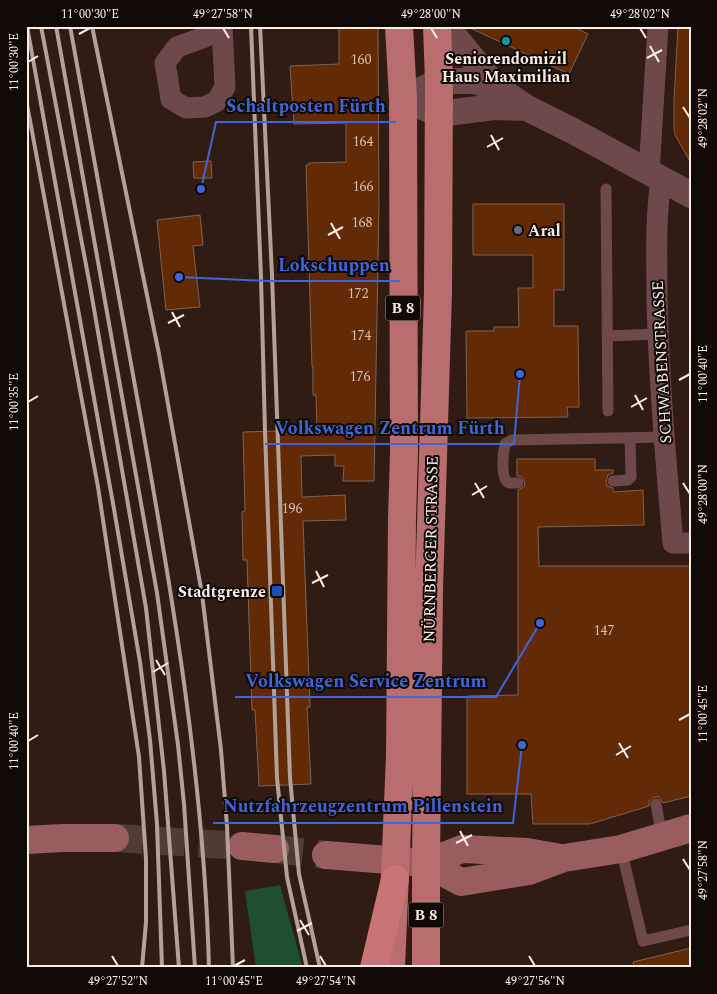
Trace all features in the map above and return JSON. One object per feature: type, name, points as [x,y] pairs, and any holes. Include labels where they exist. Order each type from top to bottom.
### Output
[{"type":"highway","points":[[374,968],[396,869]]},
{"type":"main road","name":"B 8","points":[[399,26],[403,99]]},
{"type":"main road","name":"NÜRNBERGER STRASSE","points":[[426,862],[429,570],[438,292],[439,81],[437,26]]},
{"type":"main road","name":"NÜRNBERGER STRASSE","points":[[396,869],[400,756],[404,454],[403,99]]},
{"type":"main road","points":[[326,855],[396,869],[426,862],[461,882],[529,871],[564,858],[621,849],[691,828]]},
{"type":"main road","points":[[26,840],[115,838]]},
{"type":"main road","points":[[242,846],[275,848]]},
{"type":"main road","name":"B 8","points":[[426,862],[426,968]]},
{"type":"main road","name":"B 8","points":[[391,968],[396,869]]},
{"type":"street","points":[[214,26],[205,37],[176,47],[165,63],[172,100],[186,108],[205,106],[217,101],[225,87],[222,26]]},
{"type":"street","points":[[446,26],[495,86],[527,108],[691,195]]},
{"type":"street","name":"SCHWABENSTRASSE","points":[[658,26],[655,176],[658,334],[664,437],[682,543]]},
{"type":"street","points":[[403,99],[439,81],[473,81],[495,86]]},
{"type":"street","points":[[403,99],[439,114],[494,107],[527,108]]},
{"type":"lane","points":[[606,189],[608,411]]},
{"type":"lane","points":[[608,336],[658,334]]},
{"type":"lane","points":[[518,484],[510,483],[503,474],[505,444],[512,440],[664,437]]},
{"type":"lane","points":[[613,481],[628,480],[631,477],[630,438]]},
{"type":"lane","points":[[656,804],[662,838]]},
{"type":"lane","points":[[621,849],[643,941],[691,930]]},
{"type":"green space","points":[[280,885],[303,968],[256,968],[245,891]]},
{"type":"building","points":[[339,26],[378,26],[379,205],[374,481],[343,481],[344,466],[335,466],[335,455],[301,456],[302,497],[345,495],[346,520],[303,521],[310,707],[307,707],[311,784],[259,786],[255,710],[252,710],[247,560],[243,560],[242,512],[245,511],[243,432],[317,430],[316,395],[313,395],[306,165],[309,165],[309,163],[346,162],[346,123],[294,124],[290,66],[339,64]]},
{"type":"building","points":[[466,26],[572,26],[588,34],[569,74]]},
{"type":"building","points":[[678,26],[691,26],[691,163],[675,135],[674,129]]},
{"type":"building","points":[[211,161],[212,178],[194,178],[193,162]]},
{"type":"building","points":[[473,204],[564,204],[564,290],[554,290],[554,326],[578,326],[579,407],[567,407],[568,417],[467,418],[466,331],[494,331],[494,327],[519,327],[518,288],[533,288],[533,255],[473,255]]},
{"type":"building","points":[[200,215],[203,245],[193,246],[200,307],[166,310],[157,220]]},
{"type":"building","points":[[517,459],[595,459],[595,470],[613,470],[613,473],[608,475],[606,481],[607,486],[613,488],[613,492],[643,490],[644,525],[538,527],[539,566],[691,566],[691,796],[663,803],[659,797],[654,797],[649,801],[649,806],[590,824],[533,824],[531,794],[467,794],[467,696],[518,695],[518,490],[524,487],[525,483],[522,477],[517,476]]},
{"type":"building","points":[[691,948],[691,968],[634,968],[633,962]]},
{"type":"tunnel","points":[[115,838],[242,846]]},
{"type":"tunnel","points":[[275,849],[326,855]]},
{"type":"railway","points":[[27,26],[140,662],[150,740],[157,824],[162,968]]},
{"type":"railway","points":[[41,26],[90,286],[146,608],[164,771],[179,968]]},
{"type":"railway","points":[[56,26],[157,593],[178,745],[184,804],[195,968]]},
{"type":"railway","points":[[70,26],[151,477],[174,617],[201,827],[209,968]]},
{"type":"railway","points":[[92,26],[159,354],[202,594],[221,750],[227,826],[233,968]]},
{"type":"railway","points":[[251,26],[277,778],[287,877],[307,968]]},
{"type":"railway","points":[[260,26],[272,275],[290,778],[299,874],[320,968]]},
{"type":"railway","points":[[26,99],[98,487],[139,757],[146,859],[146,922],[142,968]]},
{"type":"place","name":"Seniorendomizil Haus Maximilian","points":[[506,41]]},
{"type":"place","name":"Schaltposten Fürth","points":[[201,189]]},
{"type":"place","name":"Aral","points":[[518,230]]},
{"type":"place","name":"Lokschuppen","points":[[179,277]]},
{"type":"place","name":"Volkswagen Zentrum Fürth","points":[[520,374]]},
{"type":"place","name":"Stadtgrenze","points":[[277,591]]},
{"type":"place","name":"Volkswagen Service Zentrum","points":[[540,623]]},
{"type":"place","name":"Nutzfahrzeugzentrum Pillenstein","points":[[522,745]]}]
